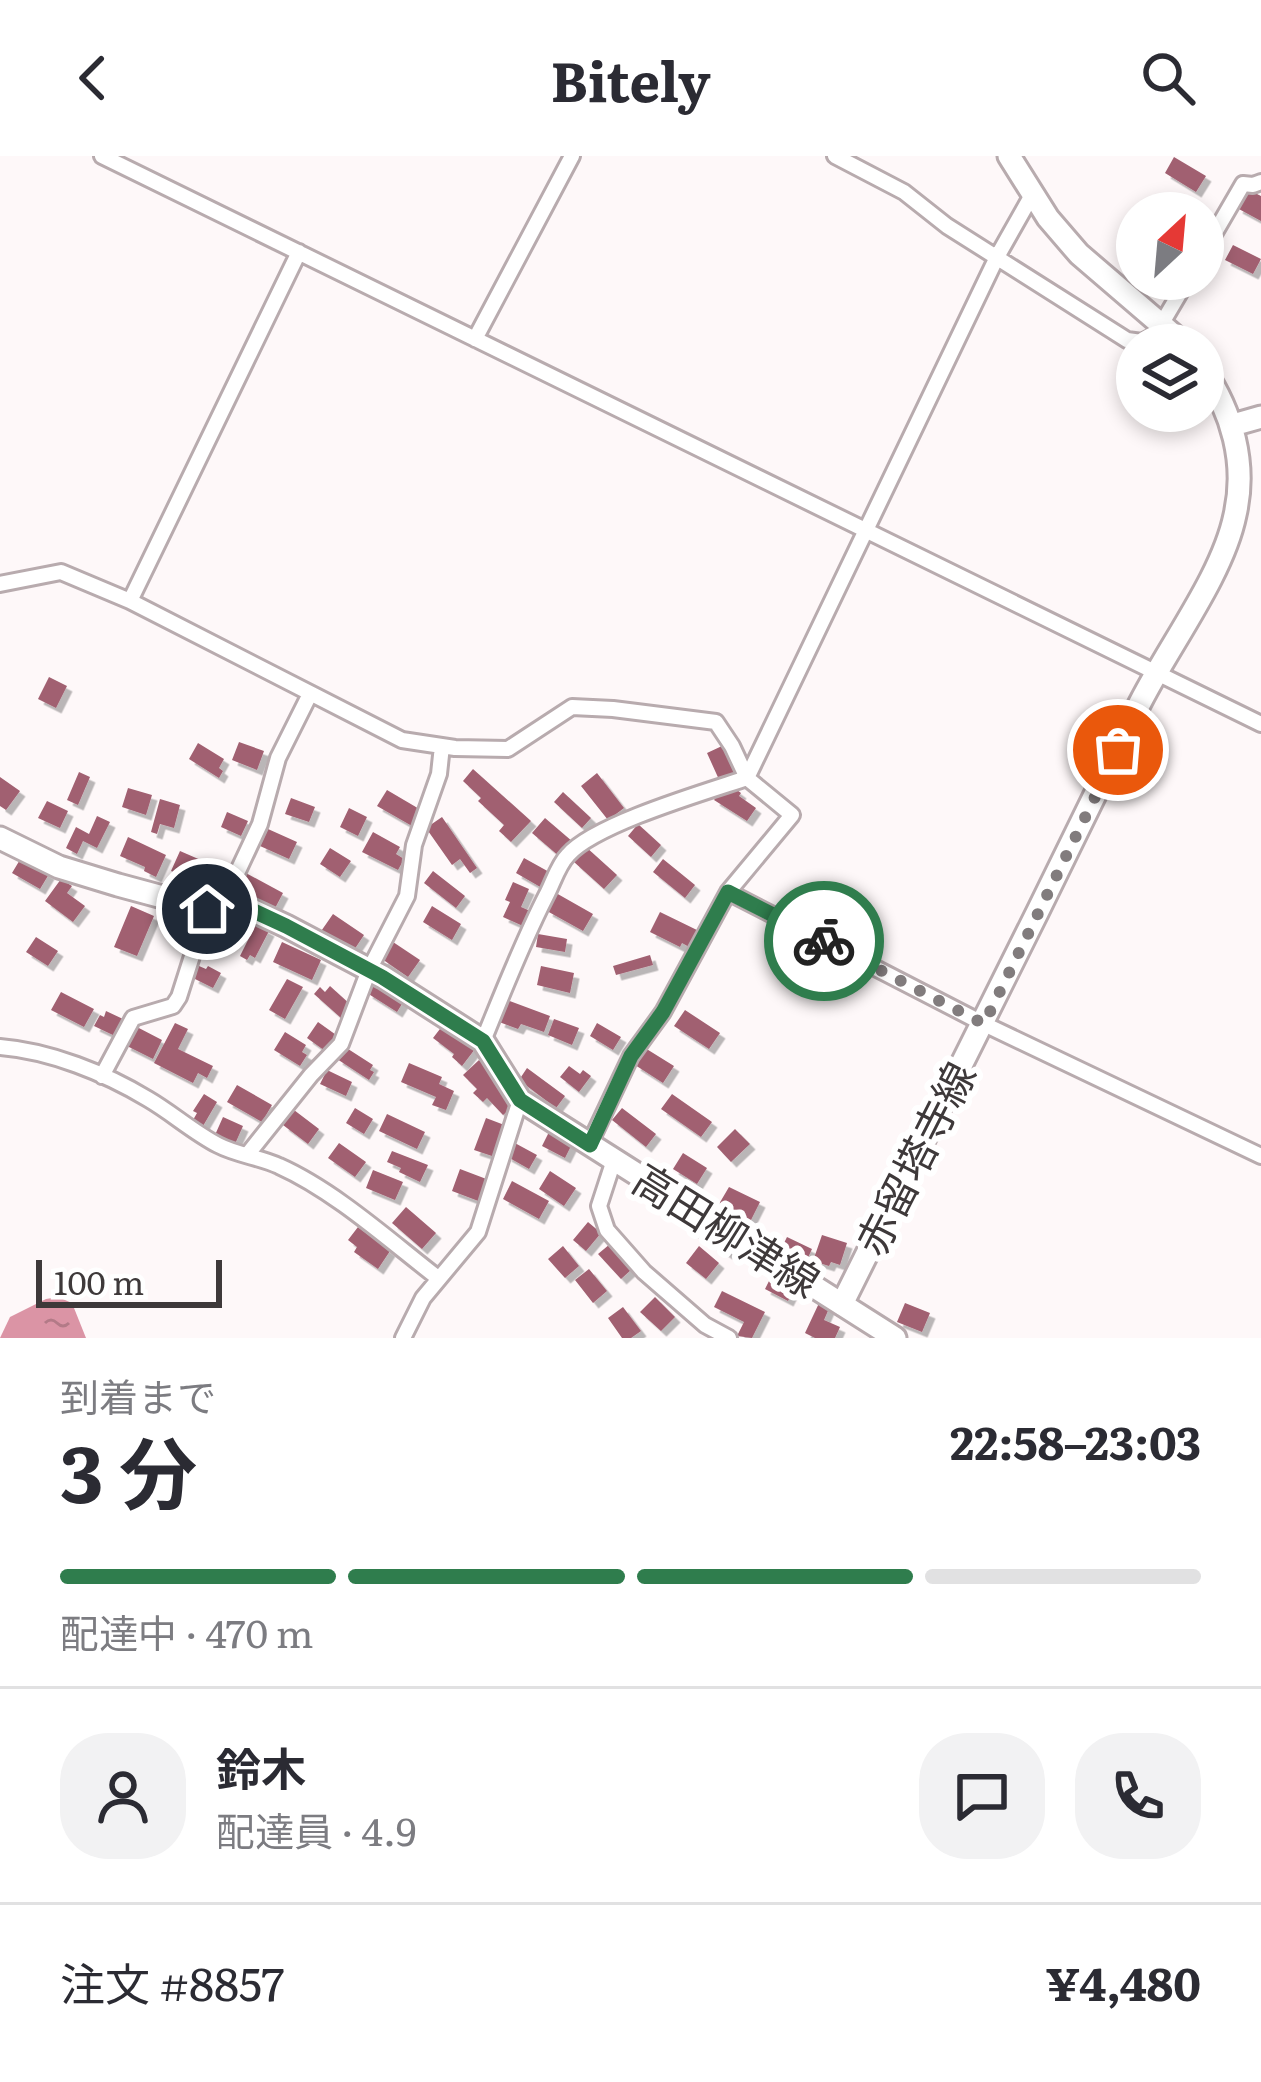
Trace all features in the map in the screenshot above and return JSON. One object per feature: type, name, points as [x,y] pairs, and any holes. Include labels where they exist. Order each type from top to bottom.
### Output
[{"type":"main road","points":[[1009,156],[1048,218],[1079,254],[1161,324]]},
{"type":"main road","name":"赤留塔寺線","points":[[842,1304],[1156,672],[1228,541],[1236,514],[1237,447],[1224,408]]},
{"type":"main road","points":[[1233,425],[1261,417]]},
{"type":"main road","name":"高田柳津線","points":[[0,838],[59,867],[215,906],[230,900],[369,970],[483,1041],[520,1100],[896,1338]]},
{"type":"street","points":[[102,156],[1261,724]]},
{"type":"street","points":[[475,339],[572,156]]},
{"type":"street","points":[[835,156],[904,192],[947,226],[1116,333]]},
{"type":"street","points":[[1224,217],[1243,184],[1261,182]]},
{"type":"street","points":[[483,1041],[526,935],[566,856],[615,827],[747,778],[997,257],[1032,195]]},
{"type":"street","points":[[130,601],[299,252]]},
{"type":"street","points":[[1161,324],[1175,300]]},
{"type":"street","points":[[0,584],[61,572],[130,601],[401,740],[508,749],[572,707],[716,722],[747,778],[793,814],[728,892],[663,1012],[631,1056],[590,1145]]},
{"type":"street","points":[[102,1076],[133,1018],[173,1006],[178,997],[215,906],[260,824],[271,776],[310,694]]},
{"type":"street","points":[[247,1155],[341,1044],[369,970],[407,896],[414,845],[440,774],[442,746]]},
{"type":"street","points":[[728,892],[984,1024],[1261,1156]]},
{"type":"street","points":[[0,1047],[23,1048],[102,1076],[144,1096],[219,1145],[280,1166],[345,1206],[439,1278]]},
{"type":"street","points":[[403,1338],[423,1298],[478,1232],[520,1100]]},
{"type":"street","points":[[614,1160],[599,1206],[607,1230],[644,1272],[705,1325],[729,1338]]},
{"type":"water","points":[[58,1297],[72,1303],[86,1338],[0,1338],[10,1317]]},
{"type":"building","points":[[1174,157],[1206,176],[1196,192],[1165,173]]},
{"type":"building","points":[[1247,189],[1261,196],[1261,221],[1237,208]]},
{"type":"building","points":[[1233,245],[1261,259],[1253,274],[1225,260]]},
{"type":"building","points":[[49,677],[67,686],[56,708],[38,699]]},
{"type":"building","points":[[239,742],[264,751],[257,770],[232,760]]},
{"type":"building","points":[[198,743],[224,759],[219,778],[189,759]]},
{"type":"building","points":[[722,746],[737,776],[721,784],[707,753]]},
{"type":"building","points":[[473,769],[531,821],[511,842],[499,831],[504,825],[463,781]]},
{"type":"building","points":[[79,772],[90,777],[78,805],[67,800]]},
{"type":"building","points":[[597,773],[624,808],[608,820],[581,786]]},
{"type":"building","points":[[0,777],[20,791],[6,810],[0,806]]},
{"type":"building","points":[[733,787],[756,808],[747,821],[714,800]]},
{"type":"building","points":[[128,788],[152,795],[146,815],[122,807]]},
{"type":"building","points":[[387,790],[421,810],[412,826],[377,806]]},
{"type":"building","points":[[563,792],[591,818],[582,828],[554,802]]},
{"type":"building","points":[[291,798],[315,807],[309,822],[285,814]]},
{"type":"building","points":[[160,799],[180,805],[174,828],[160,824],[157,834],[151,832]]},
{"type":"building","points":[[47,801],[68,811],[60,828],[38,818]]},
{"type":"building","points":[[349,808],[367,817],[358,836],[340,827]]},
{"type":"building","points":[[227,812],[248,821],[241,836],[221,827]]},
{"type":"building","points":[[97,816],[110,822],[97,848],[83,841],[77,854],[66,848],[76,827],[89,834]]},
{"type":"building","points":[[442,817],[477,868],[470,873],[460,859],[452,865],[426,828]]},
{"type":"building","points":[[545,818],[573,842],[560,857],[532,833]]},
{"type":"building","points":[[638,824],[661,845],[651,857],[628,836]]},
{"type":"building","points":[[268,829],[297,842],[289,859],[260,846]]},
{"type":"building","points":[[373,832],[400,847],[396,854],[404,859],[398,870],[362,852]]},
{"type":"building","points":[[128,837],[166,855],[156,877],[120,856]]},
{"type":"building","points":[[586,847],[617,875],[604,889],[574,862]]},
{"type":"building","points":[[330,848],[351,861],[340,877],[320,864]]},
{"type":"building","points":[[180,851],[226,871],[211,904],[199,899],[205,886],[171,871]]},
{"type":"building","points":[[21,858],[49,874],[40,889],[12,873]]},
{"type":"building","points":[[524,858],[551,873],[542,888],[516,873]]},
{"type":"building","points":[[663,859],[695,885],[685,898],[653,872]]},
{"type":"building","points":[[433,871],[465,896],[456,908],[424,883]]},
{"type":"building","points":[[244,872],[283,893],[273,912],[232,894]]},
{"type":"building","points":[[61,879],[72,886],[67,893],[85,906],[73,922],[45,901]]},
{"type":"building","points":[[513,882],[529,889],[521,907],[530,911],[523,926],[503,917]]},
{"type":"building","points":[[556,893],[593,914],[583,931],[547,911]]},
{"type":"building","points":[[131,906],[154,916],[137,956],[114,947]]},
{"type":"building","points":[[432,906],[461,924],[452,940],[423,922]]},
{"type":"building","points":[[660,912],[699,931],[691,948],[650,932]]},
{"type":"building","points":[[333,914],[364,935],[352,953],[334,937],[329,945],[317,937]]},
{"type":"building","points":[[256,924],[269,931],[255,958],[250,955],[247,960],[240,956]]},
{"type":"building","points":[[538,934],[567,939],[565,952],[536,947]]},
{"type":"building","points":[[36,937],[58,951],[48,966],[26,952]]},
{"type":"building","points":[[282,942],[321,960],[312,980],[273,962]]},
{"type":"building","points":[[393,942],[420,960],[408,977],[382,959]]},
{"type":"building","points":[[650,955],[653,965],[616,975],[613,966]]},
{"type":"building","points":[[199,966],[221,973],[213,988],[193,978]]},
{"type":"building","points":[[541,966],[574,973],[570,993],[537,985]]},
{"type":"building","points":[[376,977],[405,999],[397,1012],[367,993]]},
{"type":"building","points":[[287,979],[303,987],[285,1019],[269,1010]]},
{"type":"building","points":[[330,986],[352,1006],[341,1018],[314,994]]},
{"type":"building","points":[[61,992],[94,1009],[84,1027],[51,1010]]},
{"type":"building","points":[[507,1000],[550,1016],[544,1032],[499,1022]]},
{"type":"building","points":[[685,1010],[720,1033],[709,1049],[674,1026]]},
{"type":"building","points":[[106,1011],[123,1019],[115,1036],[94,1026]]},
{"type":"building","points":[[554,1019],[579,1028],[572,1045],[548,1035]]},
{"type":"building","points":[[318,1022],[339,1037],[328,1053],[307,1038]]},
{"type":"building","points":[[175,1023],[188,1029],[178,1049],[213,1066],[207,1078],[198,1073],[193,1083],[154,1063]]},
{"type":"building","points":[[597,1023],[621,1037],[613,1050],[590,1036]]},
{"type":"building","points":[[443,1025],[475,1049],[462,1066],[433,1038]]},
{"type":"building","points":[[135,1026],[162,1040],[153,1059],[125,1045]]},
{"type":"building","points":[[285,1032],[306,1045],[302,1052],[307,1055],[300,1066],[274,1050]]},
{"type":"building","points":[[345,1047],[373,1065],[369,1080],[337,1059]]},
{"type":"building","points":[[645,1048],[674,1066],[663,1083],[635,1065]]},
{"type":"building","points":[[479,1060],[515,1105],[503,1115],[487,1098],[483,1102],[473,1093],[477,1089],[463,1075]]},
{"type":"building","points":[[409,1063],[442,1077],[439,1084],[454,1091],[446,1110],[432,1105],[436,1097],[401,1082]]},
{"type":"building","points":[[569,1066],[591,1076],[579,1092],[560,1077]]},
{"type":"building","points":[[527,1068],[565,1096],[556,1108],[519,1080]]},
{"type":"building","points":[[327,1070],[352,1082],[346,1096],[320,1084]]},
{"type":"building","points":[[237,1085],[272,1105],[262,1122],[227,1102]]},
{"type":"building","points":[[204,1094],[217,1102],[203,1126],[193,1120],[197,1113],[193,1111]]},
{"type":"building","points":[[672,1094],[712,1122],[701,1137],[661,1109]]},
{"type":"building","points":[[355,1108],[373,1119],[364,1134],[346,1123]]},
{"type":"building","points":[[622,1108],[656,1134],[646,1147],[612,1120]]},
{"type":"building","points":[[294,1110],[319,1129],[308,1144],[283,1125]]},
{"type":"building","points":[[387,1114],[425,1132],[417,1149],[379,1131]]},
{"type":"building","points":[[223,1117],[243,1126],[235,1144],[215,1135]]},
{"type":"building","points":[[486,1118],[507,1126],[495,1157],[474,1150]]},
{"type":"building","points":[[735,1129],[750,1144],[731,1162],[717,1147]]},
{"type":"building","points":[[550,1130],[573,1142],[565,1158],[542,1146]]},
{"type":"building","points":[[513,1142],[537,1155],[529,1169],[506,1156]]},
{"type":"building","points":[[339,1143],[366,1162],[355,1177],[328,1158]]},
{"type":"building","points":[[392,1151],[428,1165],[420,1182],[387,1162]]},
{"type":"building","points":[[683,1153],[707,1168],[697,1184],[673,1169]]},
{"type":"building","points":[[460,1169],[489,1180],[481,1202],[452,1191]]},
{"type":"building","points":[[373,1170],[403,1182],[395,1200],[366,1188]]},
{"type":"building","points":[[550,1171],[576,1188],[564,1206],[539,1189]]},
{"type":"building","points":[[512,1181],[549,1201],[539,1219],[503,1199]]},
{"type":"building","points":[[729,1187],[760,1202],[751,1220],[719,1204]]},
{"type":"building","points":[[406,1207],[436,1233],[422,1249],[392,1223]]},
{"type":"building","points":[[696,1219],[734,1244],[727,1254],[689,1230]]},
{"type":"building","points":[[588,1222],[601,1233],[586,1251],[573,1240]]},
{"type":"building","points":[[358,1227],[390,1251],[378,1269],[354,1252],[357,1247],[348,1240]]},
{"type":"building","points":[[822,1235],[847,1243],[840,1265],[813,1261]]},
{"type":"building","points":[[787,1237],[812,1249],[805,1264],[780,1251]]},
{"type":"building","points":[[610,1244],[632,1269],[621,1279],[598,1254]]},
{"type":"building","points":[[563,1246],[579,1266],[565,1278],[548,1259]]},
{"type":"building","points":[[699,1246],[719,1263],[706,1279],[686,1263]]},
{"type":"building","points":[[589,1269],[607,1291],[593,1303],[575,1280]]},
{"type":"building","points":[[772,1275],[795,1287],[788,1301],[765,1289]]},
{"type":"building","points":[[722,1291],[765,1312],[752,1338],[737,1336],[744,1322],[714,1307]]},
{"type":"building","points":[[655,1297],[675,1317],[661,1331],[640,1312]]},
{"type":"building","points":[[820,1301],[830,1306],[824,1320],[840,1327],[835,1338],[805,1333]]},
{"type":"building","points":[[905,1303],[930,1313],[922,1332],[897,1322]]},
{"type":"building","points":[[623,1307],[641,1331],[631,1338],[622,1338],[608,1318]]},
{"type":"way so far","points":[[824,941],[984,1024],[1118,750]]},
{"type":"route","points":[[207,909],[230,900],[382,977],[483,1041],[520,1100],[590,1145],[631,1056],[663,1012],[728,892],[824,941]]}]
